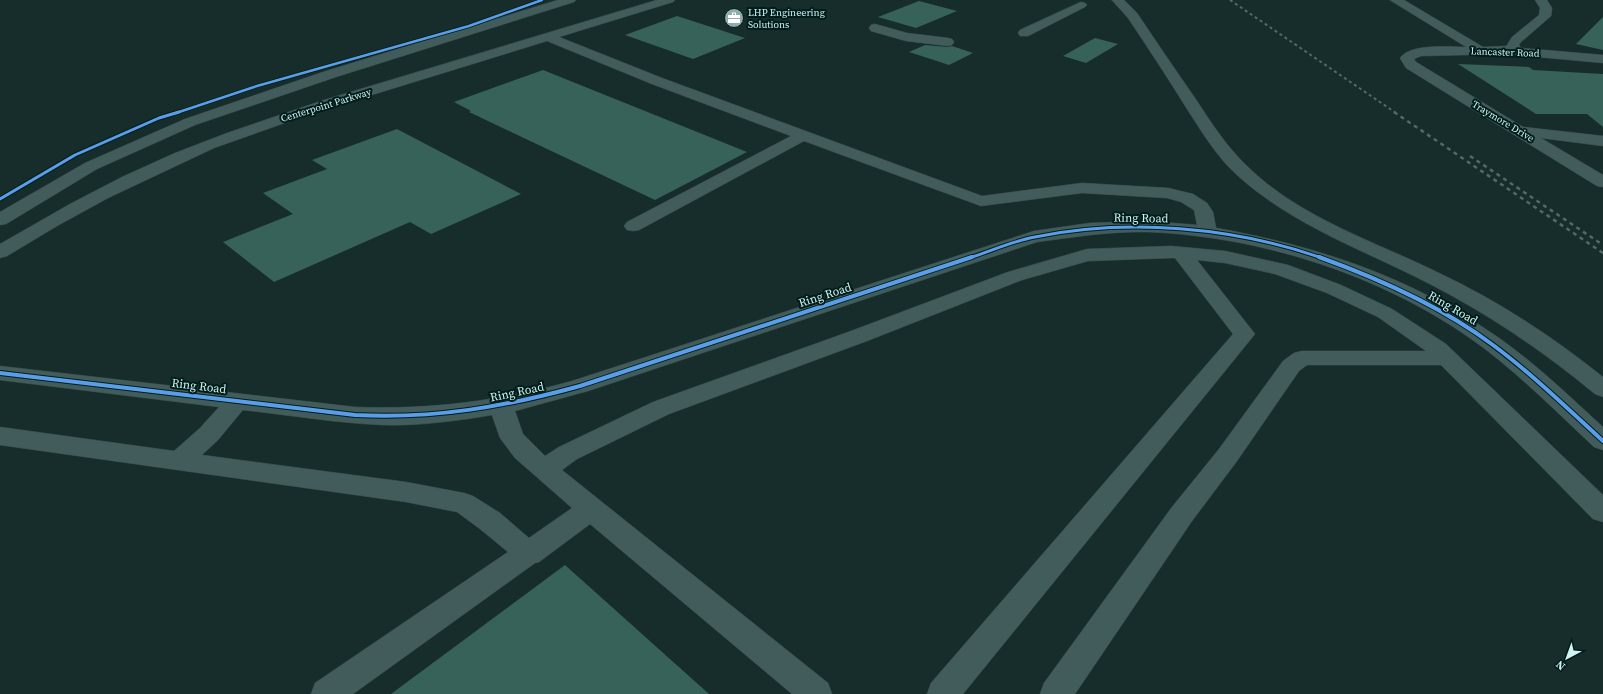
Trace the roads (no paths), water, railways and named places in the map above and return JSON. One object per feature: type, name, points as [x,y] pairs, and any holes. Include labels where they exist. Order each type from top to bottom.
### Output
[{"type":"street","points":[[0,220],[91,166],[145,141],[235,105],[570,0]]},
{"type":"street","points":[[647,7],[662,0]]},
{"type":"street","name":"Centerpoint Parkway","points":[[0,252],[95,197],[208,145],[286,117],[669,0]]},
{"type":"street","points":[[1118,0],[1133,16],[1220,147],[1233,163],[1251,180],[1280,201],[1327,228],[1432,277],[1500,314],[1570,361],[1603,389]]},
{"type":"street","points":[[1396,0],[1480,50]]},
{"type":"street","points":[[1517,51],[1513,45],[1514,42],[1545,16],[1546,8],[1541,0]]},
{"type":"street","points":[[1024,33],[1081,5]]},
{"type":"street","points":[[875,28],[906,37],[948,42]]},
{"type":"street","points":[[547,37],[658,81],[981,202],[1082,188],[1155,191],[1179,195],[1195,202],[1204,212],[1207,232]]},
{"type":"street","name":"Lancaster Road","points":[[1408,57],[1412,54],[1421,52],[1480,50],[1517,51],[1603,59]]},
{"type":"street","name":"Traymore Drive","points":[[1408,57],[1408,62],[1411,65],[1603,182]]},
{"type":"street","points":[[208,145],[192,142],[182,138],[181,134],[208,121],[296,90],[331,74]]},
{"type":"street","points":[[639,88],[658,81]]},
{"type":"street","points":[[1518,130],[1603,141]]},
{"type":"street","points":[[633,226],[804,135]]},
{"type":"street","name":"Ring Road","points":[[0,373],[355,414],[396,417],[451,414],[539,399],[1015,242],[1070,231],[1132,226],[1207,232],[1244,238],[1301,253],[1360,273],[1418,300],[1475,332],[1544,386],[1603,442]]},
{"type":"street","points":[[943,694],[1244,334],[1181,253]]},
{"type":"street","points":[[544,470],[568,453],[661,408],[1016,276],[1086,255],[1181,253],[1225,258],[1281,269],[1334,289],[1385,313],[1438,349],[1603,512]]},
{"type":"street","points":[[929,271],[960,297]]},
{"type":"street","points":[[1056,694],[1182,514],[1228,455],[1291,366],[1302,358],[1446,358]]},
{"type":"street","points":[[179,461],[209,434],[237,401]]},
{"type":"street","points":[[501,406],[512,438],[524,452],[816,694]]},
{"type":"street","points":[[0,436],[406,492],[464,503],[490,521],[529,554]]},
{"type":"street","points":[[327,694],[529,554],[591,509]]},
{"type":"railway","points":[[1230,0],[1396,113]]},
{"type":"railway","points":[[1394,112],[1603,253]]},
{"type":"railway","points":[[1470,156],[1603,245]]},
{"type":"place","name":"LHP Engineering Solutions","points":[[734,18]]}]
